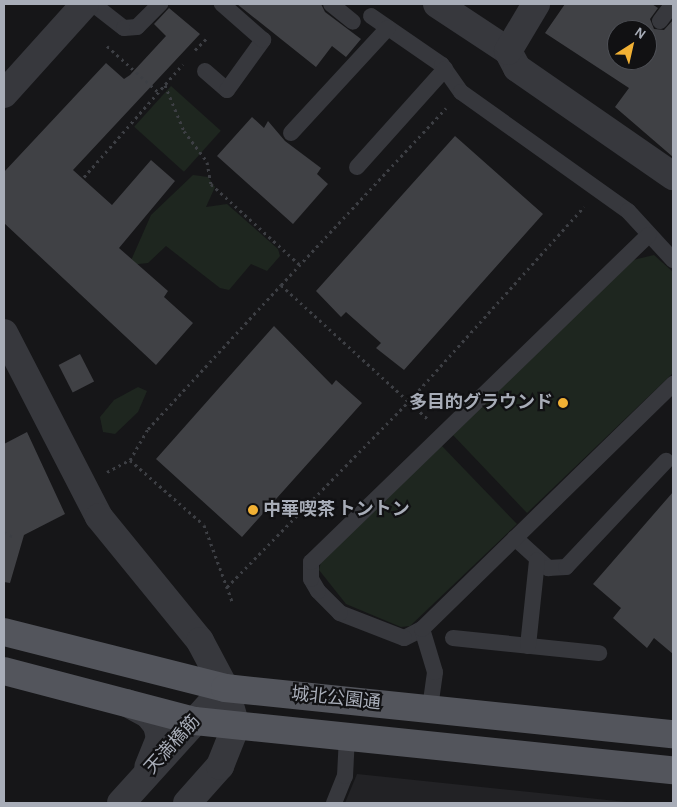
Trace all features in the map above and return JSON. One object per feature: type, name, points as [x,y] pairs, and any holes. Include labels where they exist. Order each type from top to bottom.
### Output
[{"type":"main road","name":"城北公園通","points":[[4,632],[225,688],[673,734]]},
{"type":"main road","name":"城北公園通","points":[[4,671],[195,721],[673,770]]},
{"type":"street","points":[[4,94],[85,4]]},
{"type":"street","points":[[437,4],[508,51],[517,68],[673,176]]},
{"type":"street","points":[[508,51],[536,4]]},
{"type":"street","points":[[4,333],[99,517],[200,641],[225,688],[236,726],[220,766],[187,803]]},
{"type":"street","name":"天満橋筋","points":[[121,803],[225,688]]},
{"type":"street","points":[[127,702],[148,714],[160,738],[141,782]]},
{"type":"lane","points":[[93,4],[124,28],[137,27],[160,4]]},
{"type":"lane","points":[[205,72],[227,90],[263,40],[222,4]]},
{"type":"lane","points":[[331,4],[353,22]]},
{"type":"lane","points":[[660,22],[673,4]]},
{"type":"lane","points":[[371,16],[445,69],[461,92],[628,211],[648,235],[673,260]]},
{"type":"lane","points":[[291,133],[388,28]]},
{"type":"lane","points":[[357,167],[445,69]]},
{"type":"lane","points":[[648,235],[311,562],[311,578],[318,591],[340,613],[404,638],[422,629],[673,384]]},
{"type":"lane","points":[[515,538],[548,568],[572,564],[666,461]]},
{"type":"lane","points":[[528,646],[537,560]]},
{"type":"lane","points":[[422,629],[435,672],[430,708]]},
{"type":"lane","points":[[453,638],[599,653]]},
{"type":"lane","points":[[334,803],[345,776],[347,736]]},
{"type":"path","points":[[84,177],[207,38]]},
{"type":"path","points":[[104,43],[158,92]]},
{"type":"path","points":[[165,85],[184,131],[207,162],[211,184],[301,266]]},
{"type":"path","points":[[82,486],[130,460],[148,429],[461,92]]},
{"type":"path","points":[[227,587],[410,400],[600,190]]},
{"type":"path","points":[[281,285],[410,400],[442,434]]},
{"type":"path","points":[[130,460],[204,525],[232,601]]},
{"type":"path","points":[[4,532],[15,538]]},
{"type":"shaded area","points":[[171,86],[221,131],[184,172],[134,127]]},
{"type":"shaded area","points":[[193,175],[208,177],[215,187],[206,207],[227,204],[278,249],[280,256],[267,271],[251,264],[229,290],[220,288],[166,246],[148,263],[129,265],[151,215]]},
{"type":"shaded area","name":"多目的グラウンド","points":[[654,255],[673,272],[673,373],[527,513],[452,434],[633,260]]},
{"type":"shaded area","points":[[138,387],[147,391],[138,412],[115,434],[103,432],[100,417],[114,400]]},
{"type":"shaded area","points":[[441,445],[517,524],[410,626],[401,627],[346,604],[319,570],[321,561]]},
{"type":"shaded area","points":[[357,774],[636,803],[345,803]]},
{"type":"building","points":[[237,4],[321,4],[325,12],[361,39],[346,57],[332,46],[316,67]]},
{"type":"building","points":[[565,4],[652,4],[658,8],[650,20],[607,20],[607,70],[657,70],[657,29],[664,30],[673,20],[673,157],[615,107],[629,88],[545,33]]},
{"type":"building","points":[[169,8],[200,34],[73,170],[112,205],[151,160],[175,181],[119,248],[168,291],[164,297],[193,323],[156,365],[4,223],[4,172],[106,63],[124,79],[130,75],[166,36],[154,24]]},
{"type":"building","points":[[252,117],[264,128],[268,121],[285,141],[321,168],[317,174],[328,184],[293,224],[217,156]]},
{"type":"building","points":[[455,136],[543,214],[404,370],[376,348],[381,343],[346,312],[341,317],[316,291]]},
{"type":"building","points":[[274,326],[332,385],[336,380],[362,403],[242,537],[156,459]]},
{"type":"building","points":[[80,354],[94,382],[73,393],[59,365]]},
{"type":"building","points":[[27,432],[65,514],[24,535],[10,583],[4,582],[4,444]]},
{"type":"building","points":[[673,492],[673,654],[654,638],[647,648],[613,618],[621,608],[593,584]]},
{"type":"place","name":"多目的グラウンド","points":[[563,403]]},
{"type":"place","name":"中華喫茶 トントン","points":[[253,510]]}]
